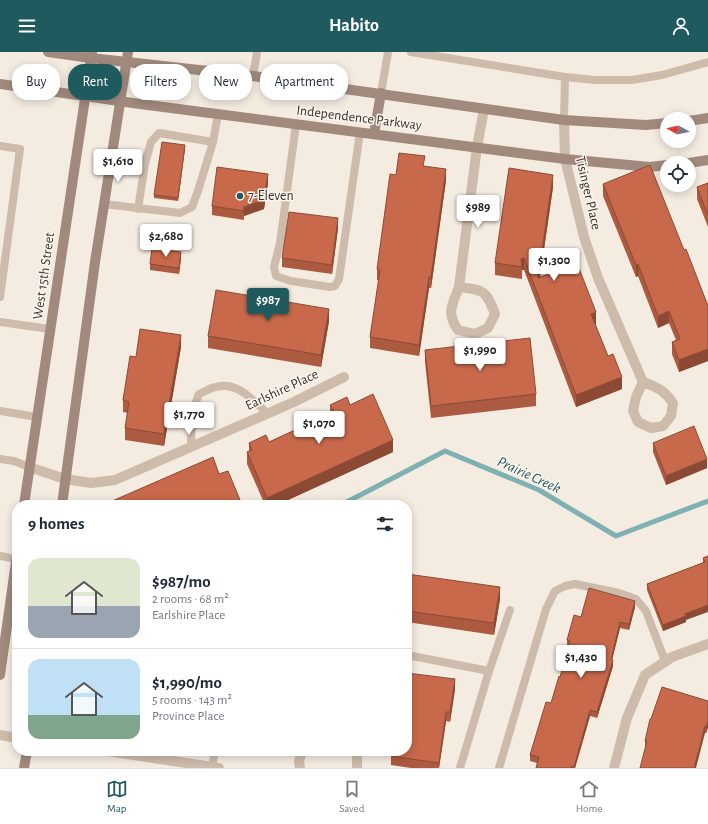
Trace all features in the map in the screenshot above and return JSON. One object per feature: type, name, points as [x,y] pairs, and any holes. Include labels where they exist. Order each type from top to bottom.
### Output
[{"type":"main road","name":"Independence Parkway","points":[[48,52],[128,57],[564,120],[646,125],[660,124]]},
{"type":"main road","points":[[63,500],[110,159],[128,57]]},
{"type":"main road","name":"Independence Parkway","points":[[0,84],[68,94]]},
{"type":"main road","points":[[374,134],[381,93]]},
{"type":"main road","name":"West 15th Street","points":[[25,500],[85,100]]},
{"type":"main road","name":"Independence Parkway","points":[[112,100],[565,159],[660,166]]},
{"type":"main road","points":[[696,120],[708,118]]},
{"type":"main road","points":[[696,162],[708,160]]},
{"type":"main road","points":[[0,675],[12,588]]},
{"type":"main road","points":[[24,768],[26,756]]},
{"type":"street","points":[[459,287],[477,289],[488,297],[495,314],[488,328],[475,334],[458,330],[452,321],[452,306],[459,287],[477,147],[484,109]]},
{"type":"street","name":"Tisinger Place","points":[[564,120],[565,159],[584,237],[598,278],[643,382]]},
{"type":"street","name":"Earlshire Place","points":[[29,467],[66,479],[91,483],[115,480],[294,402],[344,377]]},
{"type":"street","points":[[643,382],[658,387],[667,393],[673,403],[671,416],[662,426],[652,428],[638,422],[633,411],[636,397],[643,382]]},
{"type":"street","points":[[614,768],[627,718],[645,675],[677,655],[708,644]]},
{"type":"street","points":[[0,735],[12,737]]},
{"type":"street","points":[[133,756],[187,766],[216,768]]},
{"type":"street","points":[[300,756],[299,761],[300,768]]},
{"type":"street","points":[[357,756],[359,767]]},
{"type":"lane","points":[[253,76],[257,52]]},
{"type":"lane","points":[[381,93],[388,52]]},
{"type":"lane","points":[[411,52],[565,77],[595,80],[632,80],[662,75],[708,62]]},
{"type":"lane","points":[[564,120],[565,77]]},
{"type":"lane","points":[[104,204],[180,214],[192,207],[213,142],[218,114]]},
{"type":"lane","points":[[296,124],[280,243],[274,267],[276,276],[290,282],[330,288],[335,286],[339,279],[360,132]]},
{"type":"lane","points":[[138,209],[145,164],[151,142],[159,133],[213,142]]},
{"type":"lane","points":[[0,146],[20,149],[0,297]]},
{"type":"lane","points":[[110,159],[145,164]]},
{"type":"lane","points":[[0,322],[50,329]]},
{"type":"lane","points":[[191,446],[192,412],[199,394],[217,386],[233,387],[250,396],[267,413]]},
{"type":"lane","points":[[0,411],[37,417]]},
{"type":"lane","points":[[0,459],[14,461],[29,467]]},
{"type":"lane","points":[[0,556],[12,558]]},
{"type":"lane","points":[[498,768],[546,609],[555,591],[565,586],[575,584],[619,593],[636,600],[646,611],[666,661]]},
{"type":"lane","points":[[460,768],[489,671],[510,610]]},
{"type":"lane","points":[[412,656],[489,671]]},
{"type":"lane","points":[[215,756],[216,768]]},
{"type":"building","points":[[162,142],[185,145],[178,198],[154,195]]},
{"type":"building","points":[[399,153],[425,156],[423,166],[446,169],[431,277],[429,277],[419,345],[370,337],[380,270],[377,269],[390,174],[396,175]]},
{"type":"building","points":[[650,165],[684,250],[686,249],[708,306],[708,349],[679,360],[672,342],[680,339],[669,311],[658,316],[638,264],[636,265],[603,184]]},
{"type":"building","name":"7-Eleven","points":[[217,167],[268,174],[264,200],[244,207],[244,211],[212,206]]},
{"type":"building","points":[[509,168],[553,175],[538,278],[577,263],[596,312],[591,314],[608,356],[613,354],[622,377],[576,395],[524,258],[521,259],[522,267],[495,263]]},
{"type":"building","points":[[708,183],[708,215],[697,187]]},
{"type":"building","points":[[289,212],[338,218],[332,265],[282,258]]},
{"type":"building","points":[[152,248],[181,252],[179,268],[150,264]]},
{"type":"building","points":[[216,290],[329,309],[321,355],[208,336]]},
{"type":"building","points":[[140,329],[181,335],[164,434],[125,428],[129,402],[123,400],[130,356],[136,357]]},
{"type":"building","points":[[530,338],[536,394],[431,406],[425,350]]},
{"type":"building","points":[[373,394],[393,440],[267,498],[247,452],[252,450],[249,443],[266,435],[269,442],[334,412],[330,405],[347,397],[350,405]]},
{"type":"building","points":[[694,426],[707,459],[666,476],[653,443]]},
{"type":"building","points":[[213,457],[219,474],[228,471],[240,500],[114,500]]},
{"type":"building","points":[[708,556],[708,605],[663,625],[647,584],[705,562],[703,558]]},
{"type":"building","points":[[412,575],[500,587],[494,623],[412,612]]},
{"type":"building","points":[[589,588],[635,601],[629,624],[620,622],[611,660],[613,660],[597,712],[590,710],[574,767],[536,768],[539,757],[530,755],[546,702],[551,703],[559,676],[560,677],[570,641],[567,640],[574,615],[581,617]]},
{"type":"building","points":[[412,674],[455,679],[450,712],[446,712],[439,763],[391,756],[412,756]]},
{"type":"building","points":[[662,687],[708,701],[708,721],[706,727],[705,726],[694,768],[640,768],[647,741],[645,741],[650,719]]},
{"type":"waterway","name":"Prairie Creek","points":[[351,500],[445,451],[539,490],[616,536],[708,501]]},
{"type":"place","name":"7-Eleven","points":[[240,196]]}]
